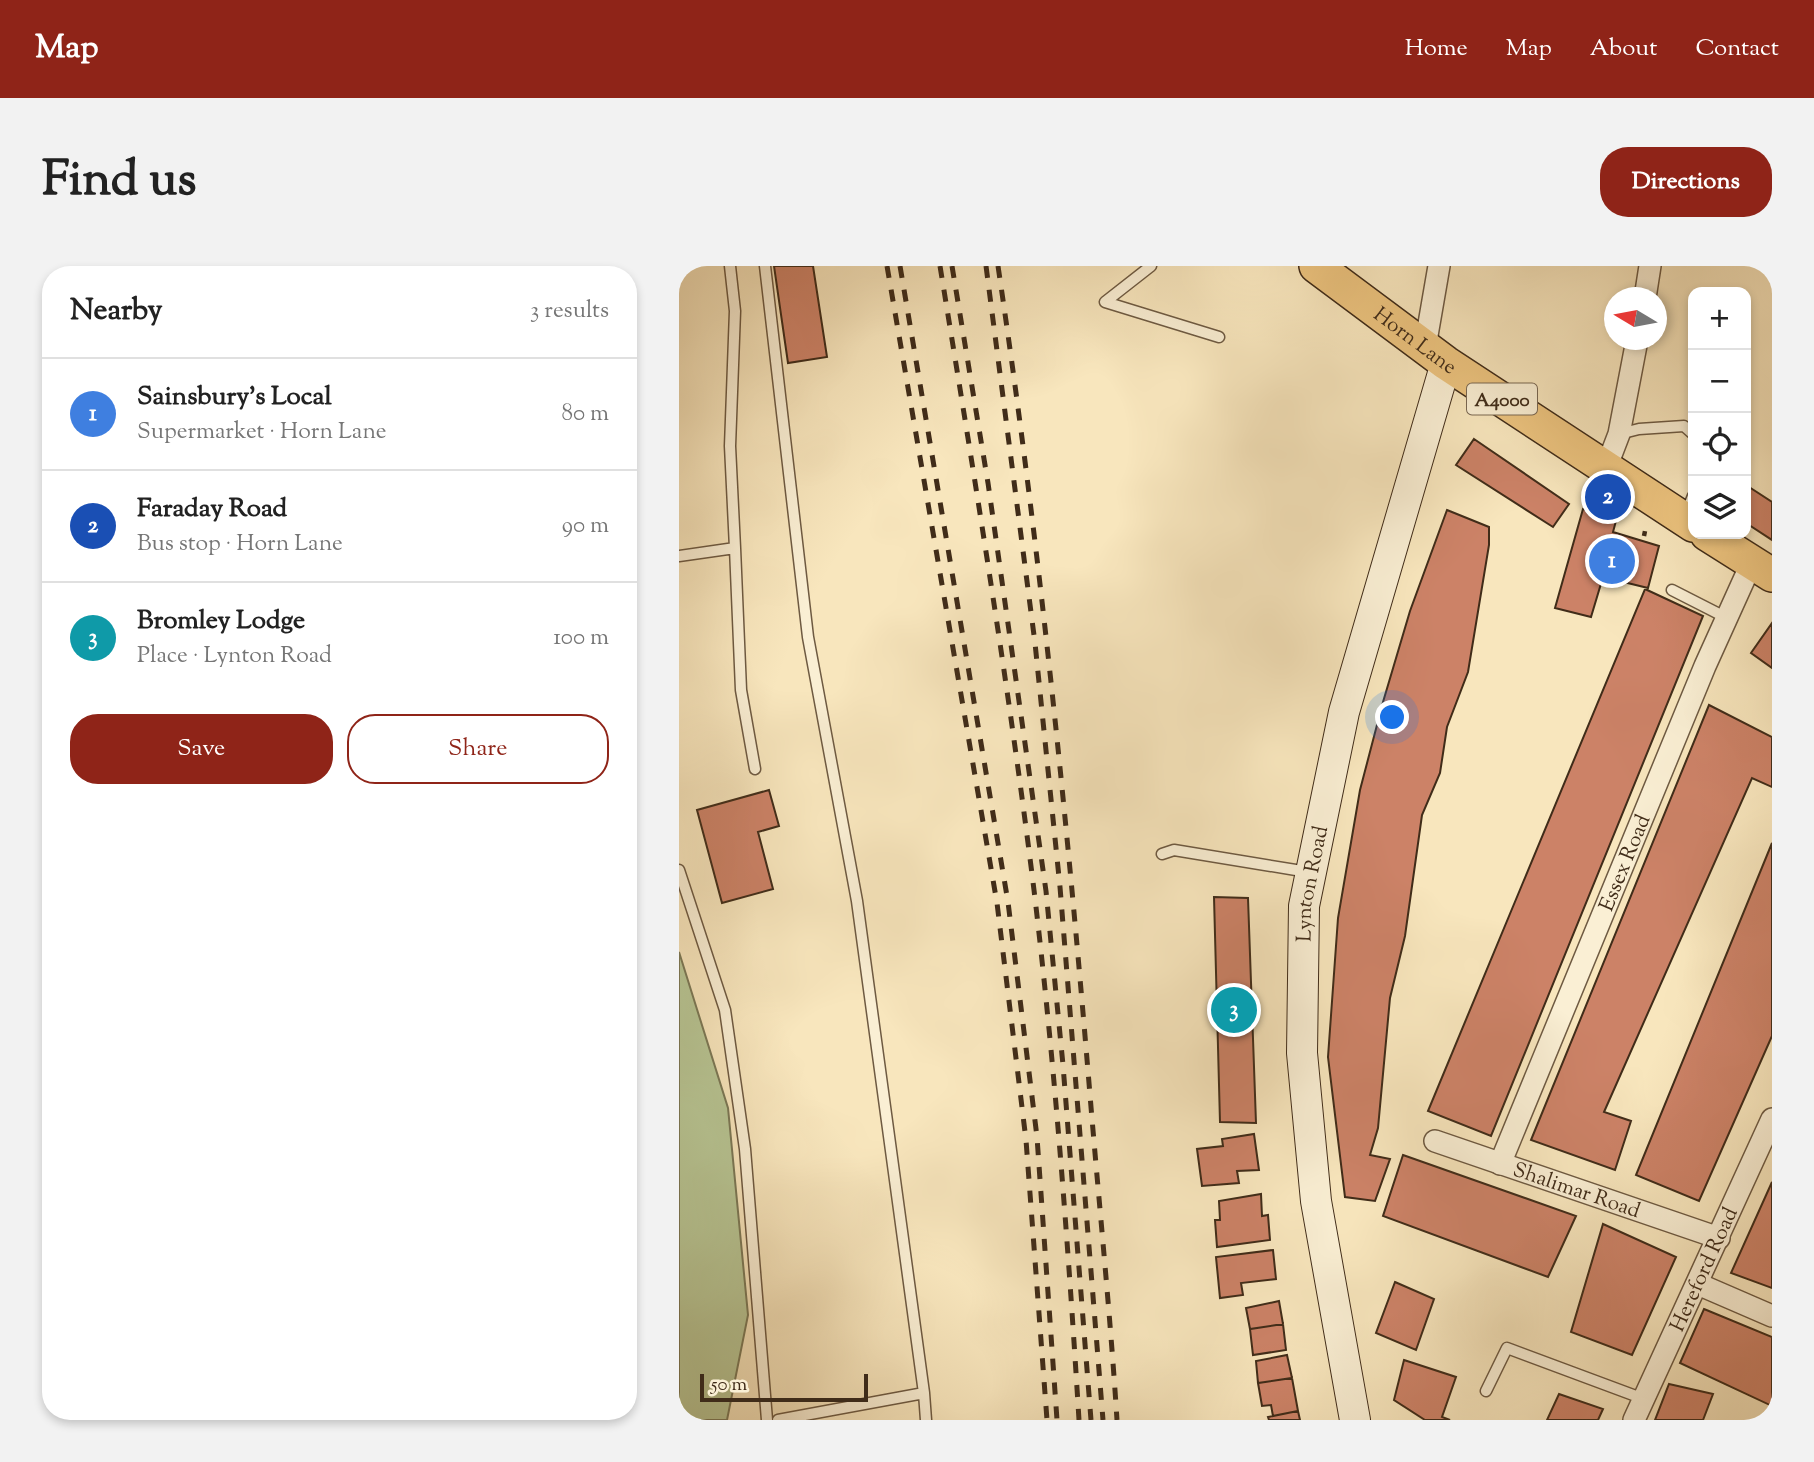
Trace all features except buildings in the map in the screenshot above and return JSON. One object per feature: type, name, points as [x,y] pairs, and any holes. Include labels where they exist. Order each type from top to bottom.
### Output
[{"type":"main road","name":"Horn Lane","points":[[1316,266],[1435,355],[1607,468],[1688,515]]},
{"type":"main road","name":"Horn Lane","points":[[1722,539],[1762,569]]},
{"type":"street","points":[[1435,355],[1439,266]]},
{"type":"street","points":[[1646,287],[1650,266]]},
{"type":"street","points":[[1607,468],[1619,434],[1635,350]]},
{"type":"street","name":"Lynton Road","points":[[1355,1420],[1316,1201],[1302,1053],[1304,906],[1344,712],[1435,355]]},
{"type":"street","name":"Essex Road","points":[[1500,1164],[1727,618],[1762,569]]},
{"type":"street","name":"Hereford Road","points":[[1633,1420],[1772,1119]]},
{"type":"street","name":"Shalimar Road","points":[[1435,1141],[1719,1238]]},
{"type":"street","points":[[1698,1284],[1772,1316]]},
{"type":"lane","points":[[730,266],[735,311],[730,446],[741,690],[755,769]]},
{"type":"lane","points":[[765,266],[808,637],[857,901],[926,1420]]},
{"type":"lane","points":[[1151,266],[1105,302],[1219,337]]},
{"type":"lane","points":[[1619,434],[1639,429],[1683,426],[1688,430]]},
{"type":"lane","points":[[679,556],[735,548]]},
{"type":"lane","points":[[1672,590],[1727,618]]},
{"type":"lane","points":[[1162,854],[1174,850],[1311,873]]},
{"type":"lane","points":[[679,870],[726,1010],[745,1150],[767,1420]]},
{"type":"lane","points":[[1486,1391],[1507,1348],[1644,1399]]},
{"type":"lane","points":[[778,1420],[924,1393]]},
{"type":"green space","points":[[679,952],[728,1108],[748,1315],[727,1420],[679,1420]]},
{"type":"railway","points":[[887,266],[997,903],[1026,1140],[1047,1420]]},
{"type":"railway","points":[[900,266],[1008,902],[1037,1137],[1057,1420]]},
{"type":"railway","points":[[940,266],[1002,656],[1034,890],[1060,1155],[1079,1420]]},
{"type":"railway","points":[[952,266],[988,483],[1046,891],[1063,1065],[1091,1420]]},
{"type":"railway","points":[[986,266],[1035,643],[1060,887],[1103,1420]]},
{"type":"railway","points":[[998,266],[1039,576],[1062,783],[1117,1420]]},
{"type":"place","name":"Faraday Road","points":[[1608,497]]},
{"type":"place","name":"Sainsbury's Local","points":[[1612,561]]},
{"type":"place","name":"Bromley Lodge","points":[[1234,1010]]}]
